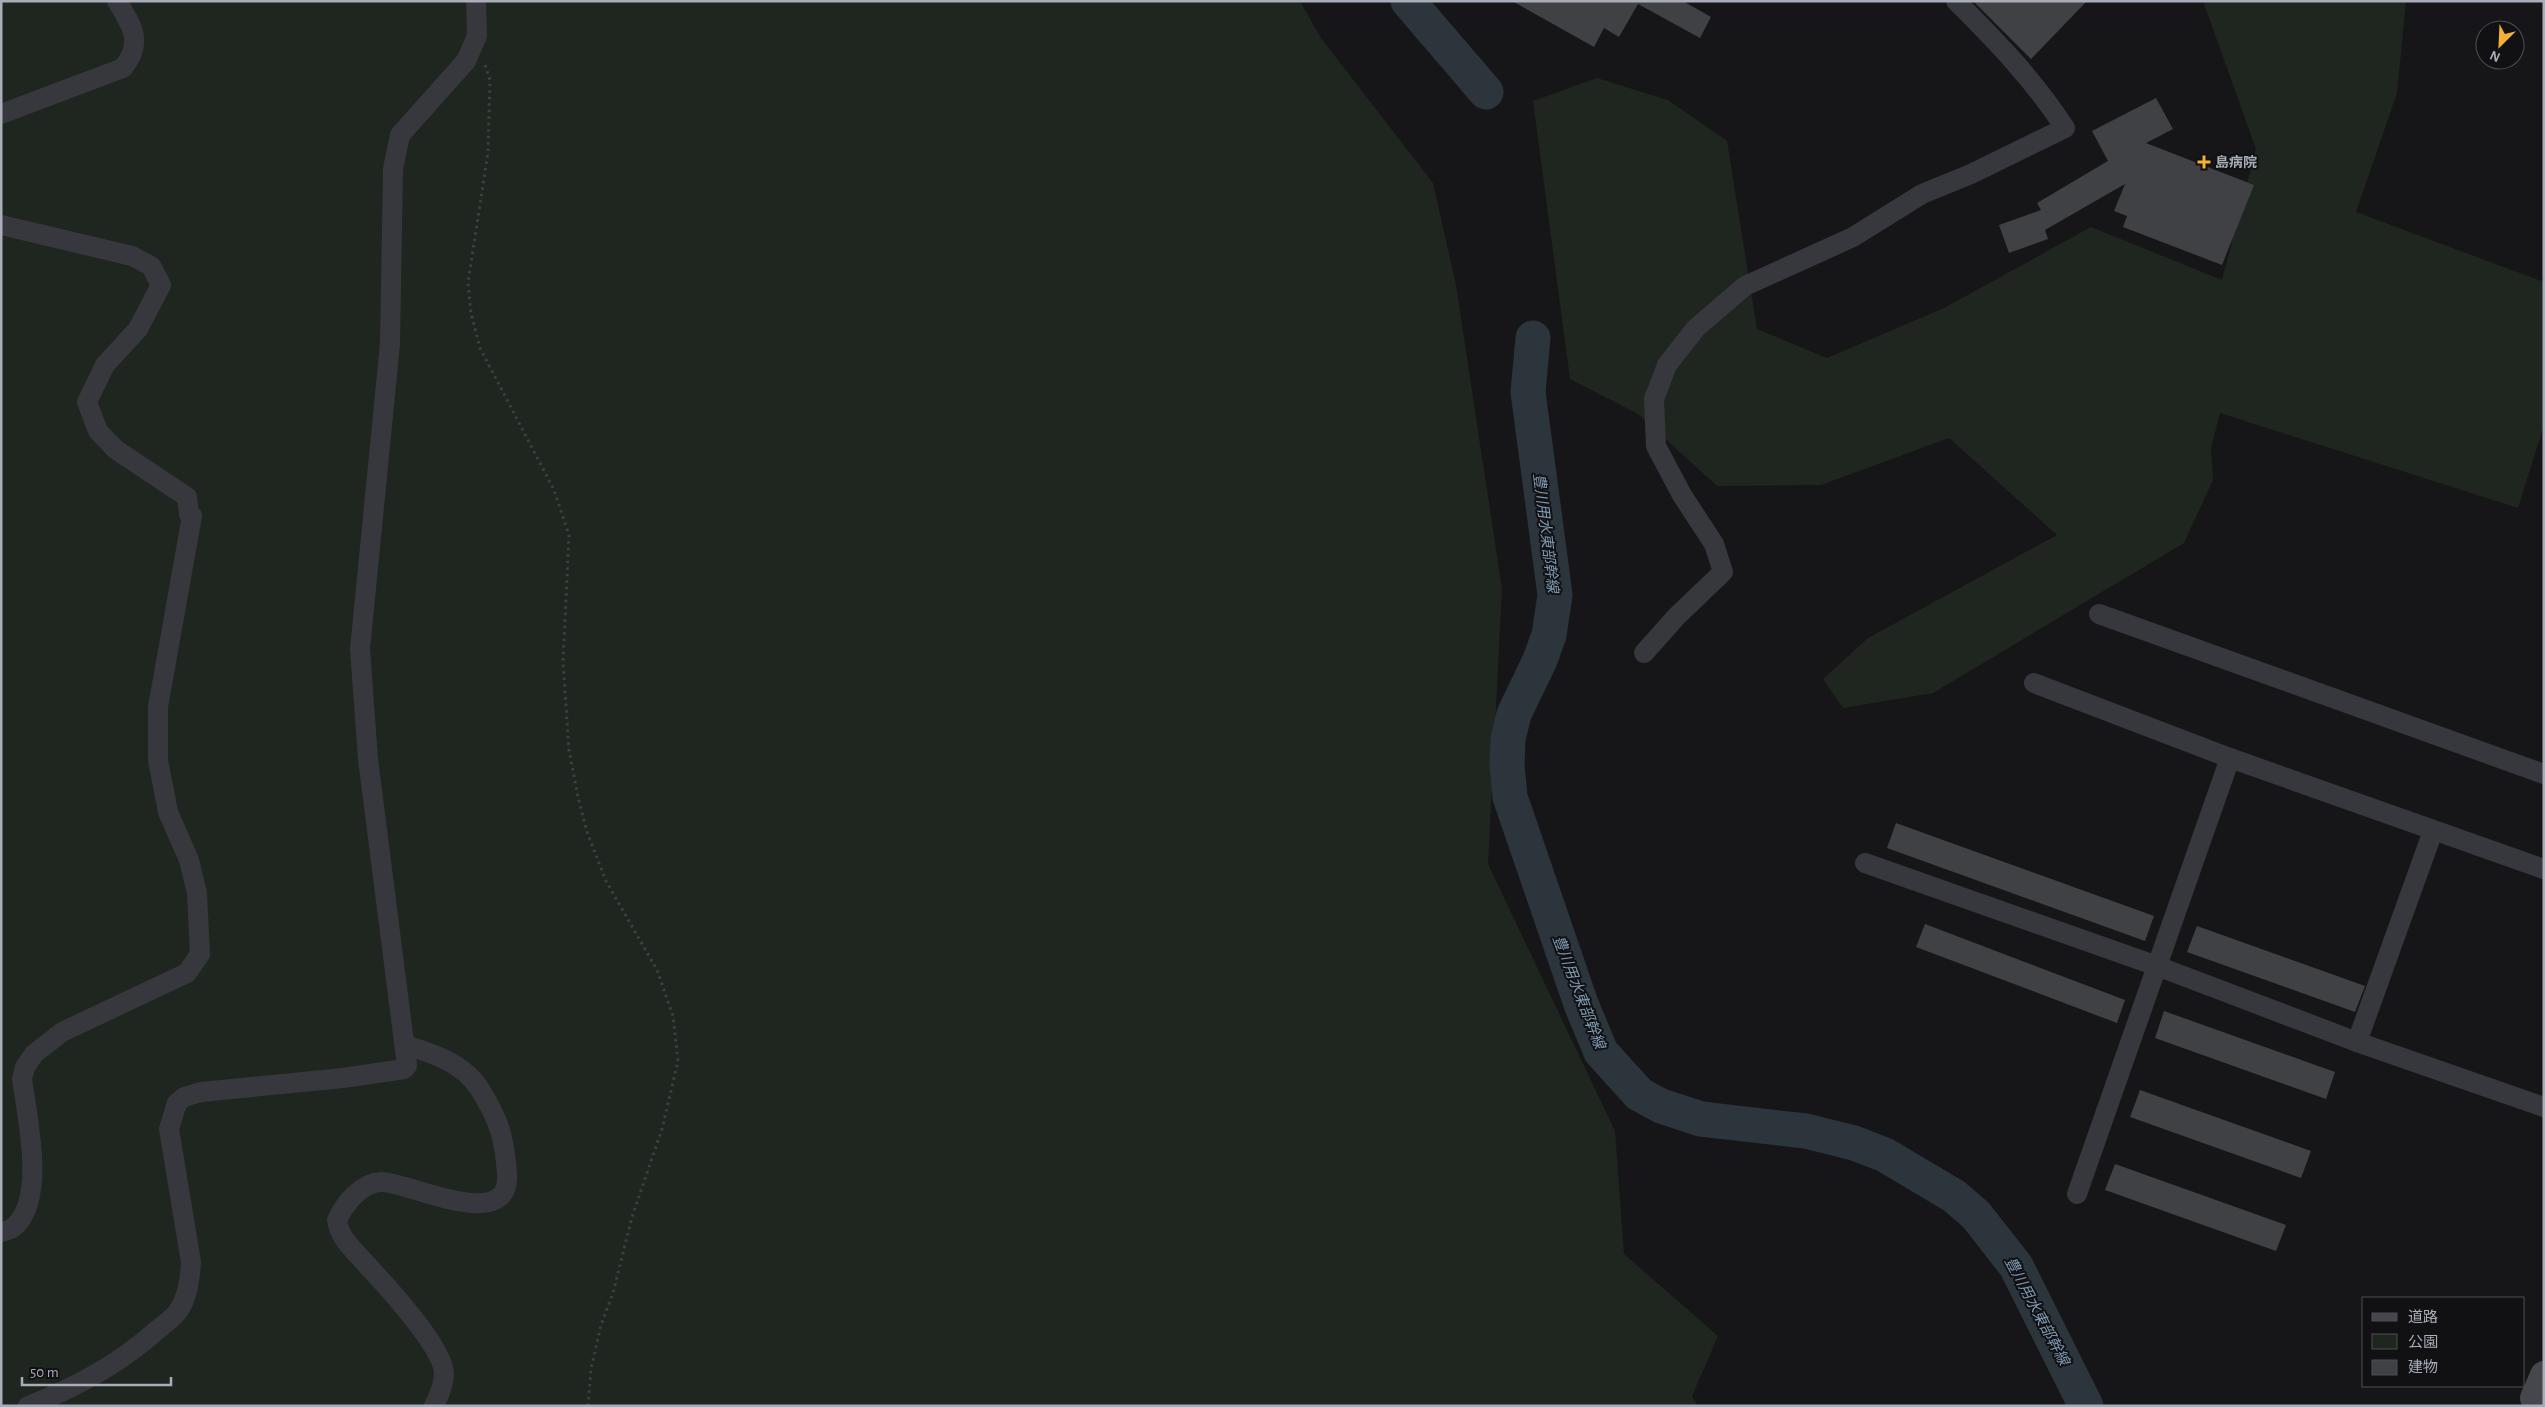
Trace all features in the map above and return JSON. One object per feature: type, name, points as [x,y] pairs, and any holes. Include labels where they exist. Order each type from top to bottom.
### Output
[{"type":"street","points":[[1,114],[123,68],[129,60],[134,47],[135,32],[117,1]]},
{"type":"street","points":[[28,1406],[109,1368],[136,1349],[171,1318],[178,1311],[184,1300],[190,1282],[191,1262],[169,1129],[177,1103],[184,1097],[201,1092],[343,1078],[404,1069],[407,1066],[368,759],[360,649],[390,344],[393,169],[400,136],[466,61],[477,36],[476,1]]},
{"type":"street","points":[[1644,653],[1677,616],[1723,572],[1714,544],[1682,495],[1656,446],[1654,399],[1667,365],[1696,328],[1745,286],[1853,237],[1922,194],[1971,174],[2065,128],[2043,94],[2002,47],[1956,1]]},
{"type":"street","points":[[1,225],[132,256],[151,266],[161,285],[138,329],[105,366],[87,402],[98,431],[115,449],[187,497],[189,514],[192,516],[158,708],[158,760],[168,812],[191,868],[196,893],[200,954],[188,973],[62,1032],[34,1054],[25,1067],[22,1079],[33,1174],[31,1201],[15,1227],[1,1232]]},
{"type":"street","points":[[2098,614],[2544,774]]},
{"type":"street","points":[[2034,683],[2230,758],[2544,869]]},
{"type":"street","points":[[2077,1194],[2230,758]]},
{"type":"street","points":[[2357,1042],[2433,831]]},
{"type":"street","points":[[1865,863],[2157,966],[2357,1042],[2544,1107]]},
{"type":"street","points":[[405,1045],[433,1054],[456,1066],[477,1085],[502,1129],[508,1178],[503,1191],[497,1198],[482,1203],[451,1201],[400,1184],[380,1182],[363,1188],[352,1198],[337,1220],[338,1229],[346,1242],[403,1304],[438,1356],[444,1372],[440,1395],[434,1406]]},
{"type":"path","points":[[477,36],[490,80],[488,152],[468,283],[471,313],[480,348],[554,490],[569,535],[563,663],[568,750],[587,832],[606,881],[657,970],[672,1016],[678,1061],[662,1129],[632,1217],[612,1293],[601,1325],[591,1369],[588,1406]]},
{"type":"green space","points":[[1,1],[1300,1],[1321,38],[1433,183],[1456,285],[1502,589],[1488,864],[1615,1131],[1624,1254],[1718,1336],[1692,1396],[1698,1406],[1,1406]]},
{"type":"green space","points":[[2203,1],[2406,1],[2397,93],[2356,212],[2544,282],[2544,425],[2518,508],[2220,413],[2211,448],[2213,480],[2184,543],[1933,693],[1843,708],[1823,679],[1868,638],[2057,535],[1949,438],[1821,485],[1717,486],[1638,414],[1570,379],[1533,101],[1597,78],[1668,100],[1727,141],[1757,329],[1827,358],[1944,308],[2091,227],[2222,280],[2256,149]]},
{"type":"building","points":[[1512,1],[1683,1],[1711,17],[1700,38],[1638,4],[1619,37],[1604,28],[1594,47]]},
{"type":"building","points":[[1973,1],[2087,1],[2031,59]]},
{"type":"building","points":[[2156,98],[2173,129],[2146,143],[2254,185],[2222,265],[2123,227],[2127,216],[2114,211],[2125,184],[2045,230],[2048,239],[2009,253],[1999,225],[2041,210],[2037,203],[2108,161],[2092,131]]},
{"type":"building","points":[[1896,823],[2154,916],[2145,941],[1887,848]]},
{"type":"building","points":[[1925,924],[2125,1000],[2117,1023],[1916,947]]},
{"type":"building","points":[[2197,926],[2365,986],[2355,1012],[2187,952]]},
{"type":"building","points":[[2164,1011],[2335,1072],[2326,1099],[2155,1038]]},
{"type":"building","points":[[2140,1090],[2311,1151],[2301,1178],[2130,1117]]},
{"type":"building","points":[[2115,1164],[2286,1225],[2276,1251],[2105,1190]]},
{"type":"waterway","name":"豊川用水東部幹線","points":[[1408,1],[1486,92]]},
{"type":"waterway","name":"豊川用水東部幹線","points":[[1533,338],[1528,392],[1555,595],[1549,635],[1540,660],[1514,714],[1508,739],[1507,765],[1510,797],[1581,1004],[1601,1052],[1639,1094],[1661,1106],[1701,1119],[1806,1131],[1854,1143],[1885,1155],[1954,1196],[1976,1215],[2016,1266],[2086,1406]]},
{"type":"place","name":"島病院","points":[[2204,162]]}]
